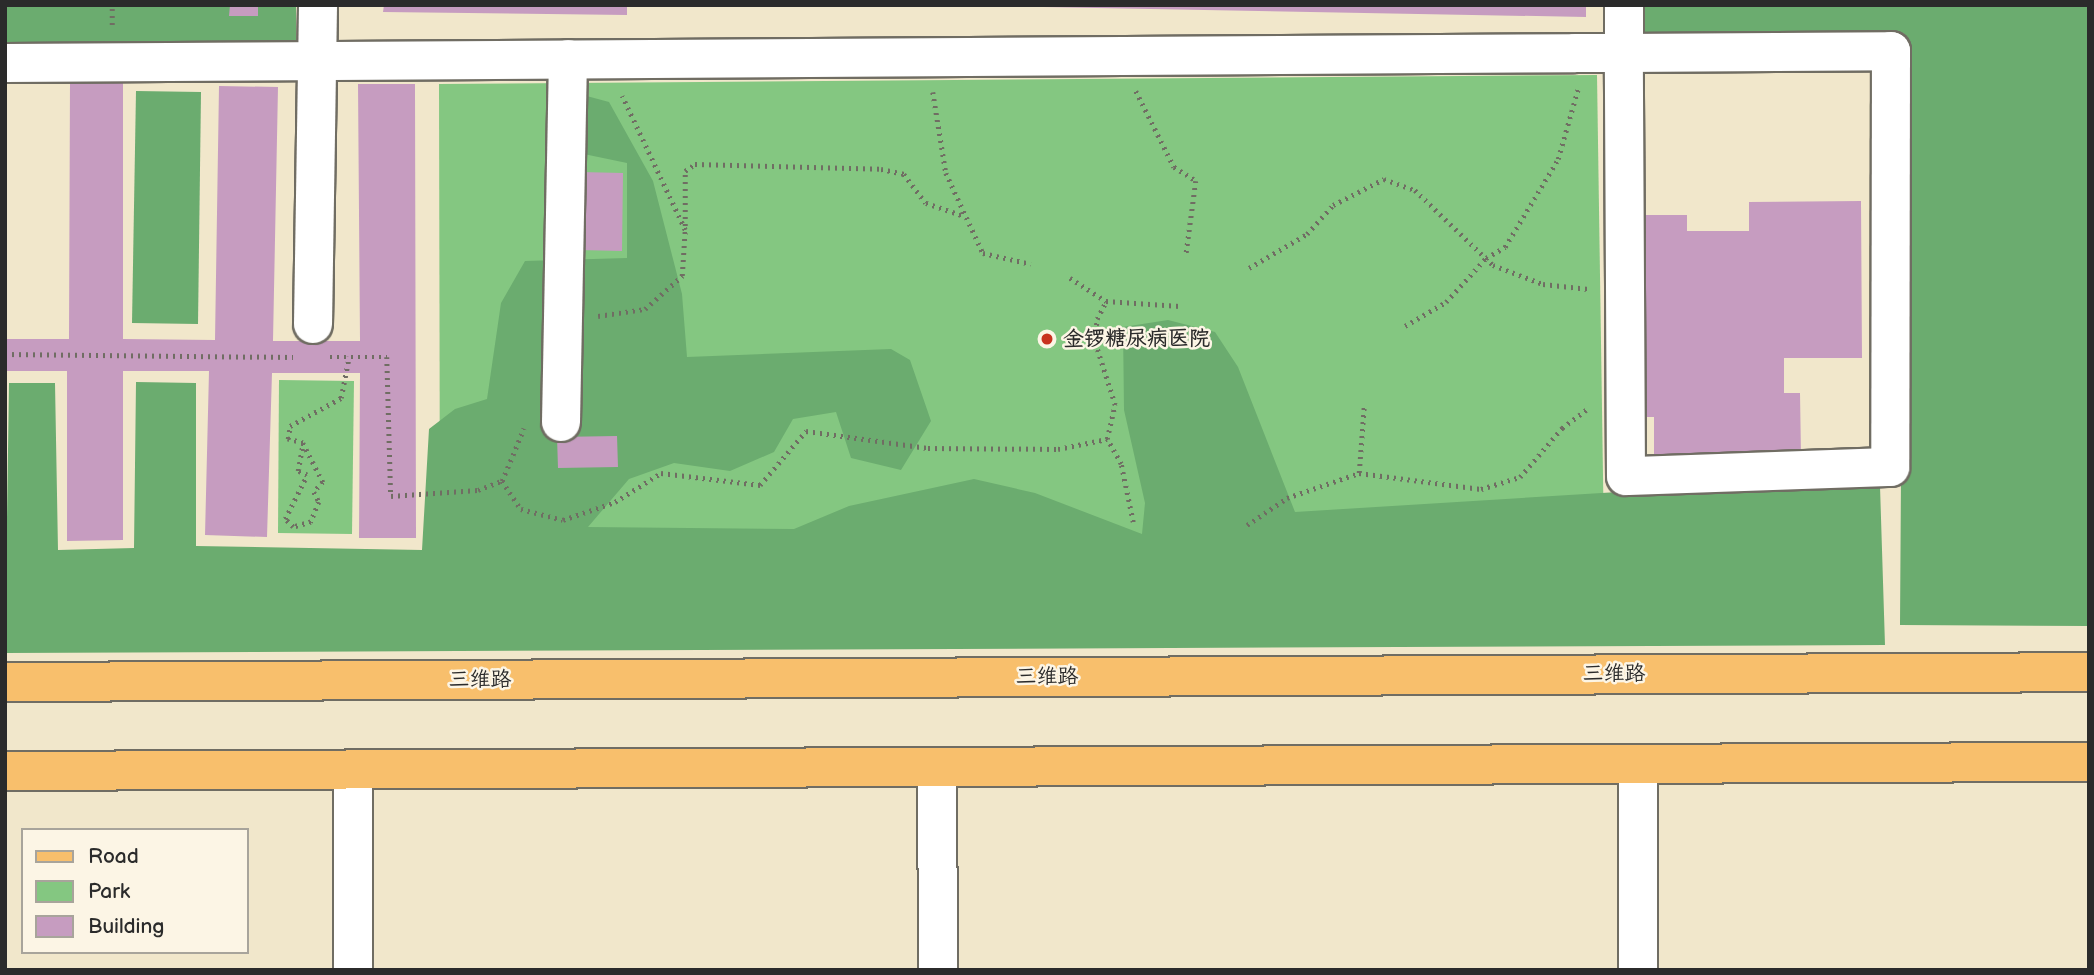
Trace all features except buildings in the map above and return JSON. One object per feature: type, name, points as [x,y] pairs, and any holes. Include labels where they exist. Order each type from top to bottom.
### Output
[{"type":"main road","name":"三维路","points":[[5,682],[2089,672]]},
{"type":"main road","points":[[5,771],[2089,762]]},
{"type":"street","points":[[314,346],[318,5]]},
{"type":"street","points":[[5,63],[568,59],[1130,56],[1624,53],[1891,51],[1890,467],[1626,477],[1625,404],[1625,291],[1624,53],[1624,5]]},
{"type":"street","points":[[561,408],[568,59]]},
{"type":"street","points":[[1637,970],[1638,765]]},
{"type":"street","points":[[937,769],[938,970]]},
{"type":"street","points":[[353,771],[353,970]]},
{"type":"path","points":[[1405,326],[1446,302],[1486,258],[1505,247],[1558,159],[1578,100],[1575,53]]},
{"type":"path","points":[[1130,56],[1139,106],[1174,167],[1195,181],[1186,256]]},
{"type":"path","points":[[926,57],[946,173],[964,216],[983,253],[1031,264]]},
{"type":"path","points":[[607,59],[685,230]]},
{"type":"path","points":[[563,315],[585,318],[645,309],[682,276],[685,171],[695,164],[881,169],[904,174],[926,202],[964,216]]},
{"type":"path","points":[[1248,268],[1307,234],[1333,205],[1384,179],[1415,190],[1486,258],[1543,284],[1625,291]]},
{"type":"path","points":[[1070,278],[1106,301],[1180,306]]},
{"type":"path","points":[[1106,301],[1094,339],[1115,405],[1107,439],[1121,464],[1133,522]]},
{"type":"path","points":[[5,355],[314,346],[349,357],[387,357],[391,496],[478,490],[502,481],[533,407],[561,408]]},
{"type":"path","points":[[303,443],[298,471],[307,475],[285,519],[293,527],[311,522],[319,502],[314,492],[323,482],[303,443],[288,439],[290,426],[341,398],[349,357]]},
{"type":"path","points":[[1247,525],[1287,498],[1359,473],[1481,489],[1520,477],[1586,409],[1625,404]]},
{"type":"path","points":[[1359,473],[1364,406]]},
{"type":"path","points":[[502,481],[521,509],[563,520],[615,502],[661,473],[760,485],[806,431],[928,448],[1058,449],[1107,439]]},
{"type":"green space","points":[[5,5],[296,5],[296,46],[5,46]]},
{"type":"green space","points":[[1624,5],[2089,5],[2089,626],[1900,625],[1904,33],[1624,35]]},
{"type":"green space","points":[[1597,75],[1604,542],[440,550],[439,84]]},
{"type":"green space","points":[[136,91],[201,92],[198,324],[132,323]]},
{"type":"green space","points":[[583,95],[609,102],[653,181],[682,294],[687,357],[891,349],[910,360],[931,421],[901,470],[851,458],[836,412],[793,419],[774,452],[730,471],[674,463],[629,479],[588,527],[794,529],[849,506],[974,479],[1035,493],[1142,534],[1145,503],[1124,410],[1123,327],[1168,320],[1215,332],[1238,367],[1295,512],[1618,492],[1880,486],[1885,645],[5,653],[9,383],[55,383],[58,550],[134,548],[136,382],[196,383],[196,546],[422,550],[429,429],[455,409],[487,399],[501,303],[525,261],[627,258],[627,163],[579,153]]},
{"type":"green space","points":[[279,380],[354,381],[352,534],[278,533]]},
{"type":"place","name":"金锣糖尿病医院","points":[[1047,339]]}]
